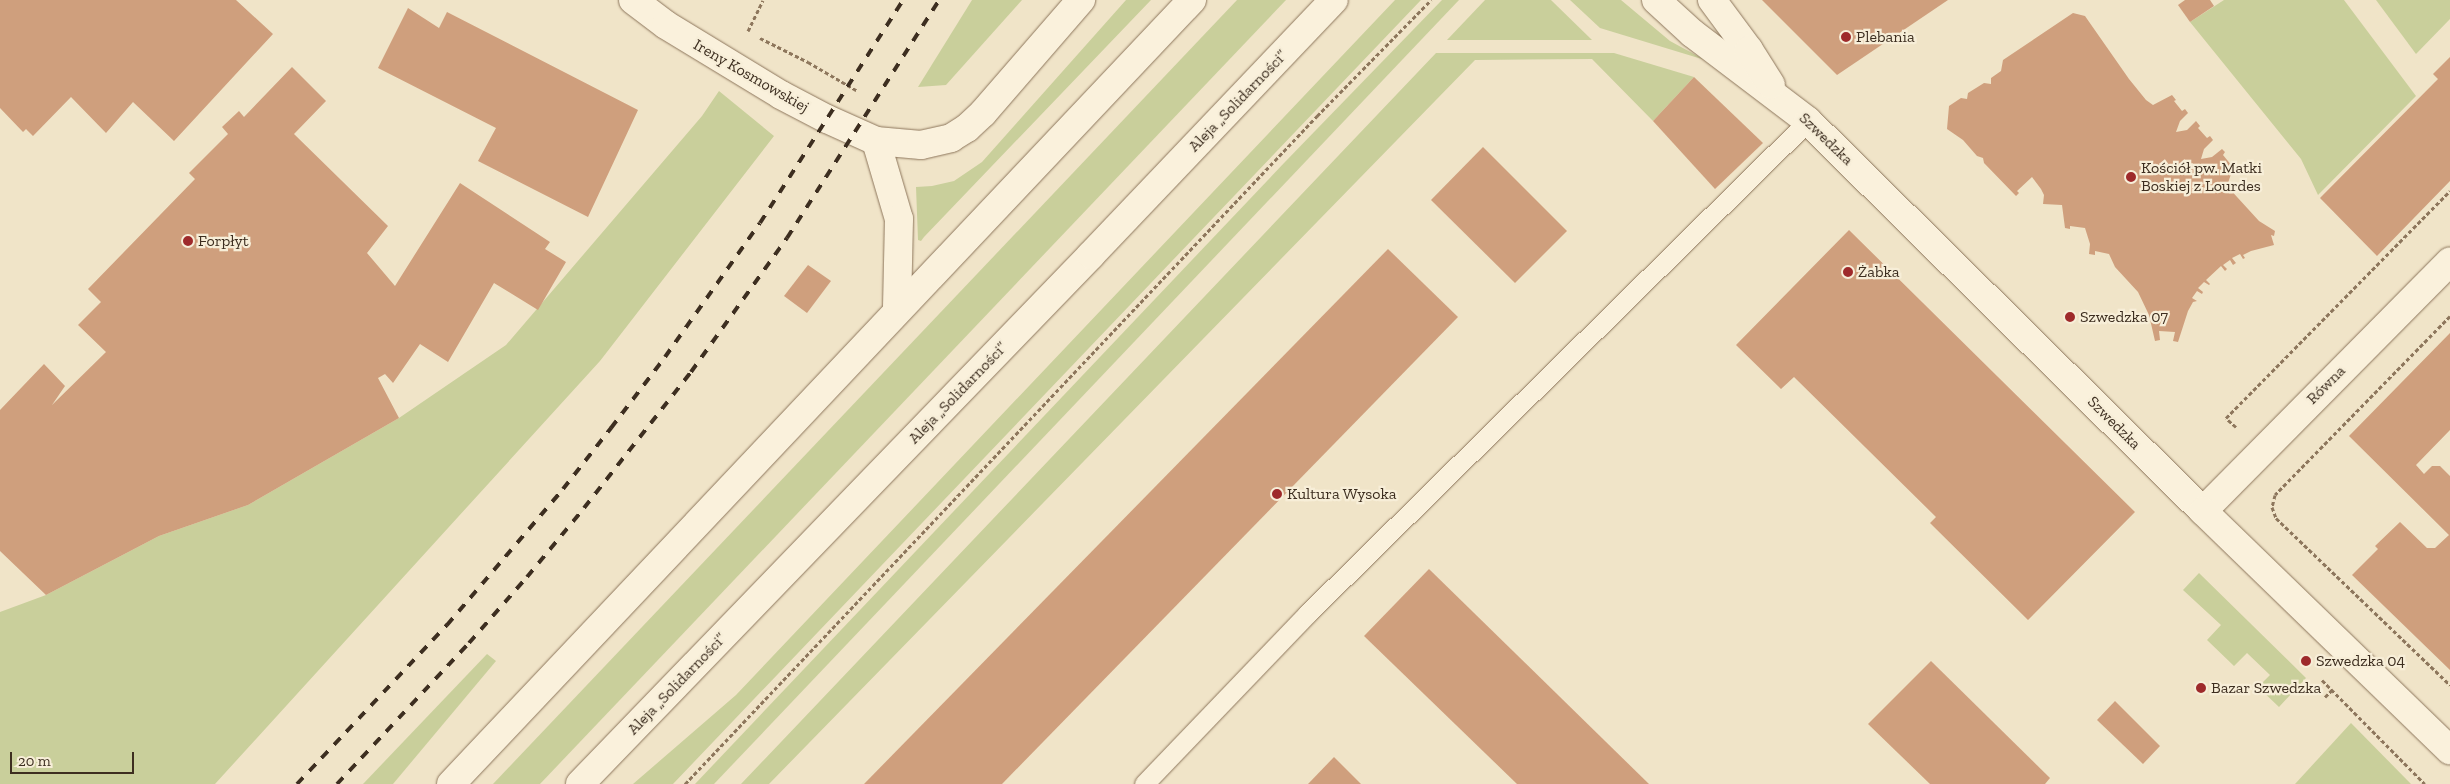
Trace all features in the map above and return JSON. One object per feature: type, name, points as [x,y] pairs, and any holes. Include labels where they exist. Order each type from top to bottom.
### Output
[{"type":"street","name":"Ireny Kosmowskiej","points":[[633,0],[666,25],[782,95],[827,119],[876,140],[921,145],[936,144],[959,133],[983,114],[1081,0]]},
{"type":"street","points":[[451,784],[1192,0]]},
{"type":"street","name":"Aleja „Solidarności”","points":[[580,784],[1091,255],[1334,0]]},
{"type":"street","name":"Szwedzka","points":[[1656,0],[1692,33],[1778,96],[1808,121],[2203,511],[2450,750]]},
{"type":"street","name":"Szwedzka","points":[[1712,0],[1749,50],[1778,96]]},
{"type":"street","points":[[876,140],[900,219],[898,310]]},
{"type":"street","name":"Równa","points":[[2203,511],[2450,260]]},
{"type":"lane","points":[[1144,784],[1306,614],[1808,121]]},
{"type":"path","points":[[748,31],[763,0]]},
{"type":"path","points":[[685,784],[1317,116],[1431,0]]},
{"type":"path","points":[[808,62],[862,94]]},
{"type":"path","points":[[2290,479],[2226,418],[2450,191]]},
{"type":"path","points":[[2450,316],[2275,495],[2272,507],[2276,518],[2450,685]]},
{"type":"path","points":[[2325,697],[2332,690]]},
{"type":"green space","points":[[972,0],[1022,0],[946,85],[918,87]]},
{"type":"green space","points":[[1126,0],[1151,0],[921,241],[918,240],[916,187],[932,186],[954,181],[982,162]]},
{"type":"green space","points":[[1237,0],[1286,0],[540,784],[493,784]]},
{"type":"green space","points":[[1395,0],[1421,0],[673,784],[633,784],[736,695]]},
{"type":"green space","points":[[1442,0],[1459,0],[714,784],[695,784],[1284,163]]},
{"type":"green space","points":[[1485,0],[1551,0],[1592,40],[1447,40]]},
{"type":"green space","points":[[1570,0],[1621,0],[1670,41],[1705,60],[1600,28]]},
{"type":"green space","points":[[2224,0],[2344,0],[2416,96],[2318,195],[2301,159],[2190,22]]},
{"type":"green space","points":[[2376,0],[2450,0],[2450,19],[2416,54]]},
{"type":"green space","points":[[1436,53],[1614,53],[1694,77],[1653,121],[1592,59],[1475,60],[769,784],[741,784]]},
{"type":"green space","points":[[719,91],[774,136],[600,361],[215,784],[0,784],[0,612],[46,595],[159,536],[248,505],[399,418],[506,345],[702,116]]},
{"type":"green space","points":[[2199,573],[2306,678],[2279,707],[2258,687],[2270,675],[2247,653],[2234,666],[2207,640],[2221,625],[2183,590]]},
{"type":"green space","points":[[487,654],[496,661],[393,784],[363,784]]},
{"type":"green space","points":[[2351,723],[2411,784],[2295,784]]},
{"type":"building","points":[[0,0],[236,0],[273,34],[174,141],[133,102],[106,133],[71,97],[33,136],[26,129],[23,132],[0,108]]},
{"type":"building","name":"Plebania","points":[[1762,0],[1948,0],[1837,75]]},
{"type":"building","points":[[2185,0],[2210,0],[2214,6],[2190,22],[2178,5]]},
{"type":"building","points":[[408,8],[439,28],[447,12],[638,110],[588,217],[478,161],[496,128],[378,68]]},
{"type":"building","name":"Kościół pw. Matki Boskiej z Lourdes","points":[[2073,13],[2085,16],[2146,100],[2153,105],[2172,95],[2182,111],[2185,109],[2188,113],[2180,121],[2176,132],[2187,130],[2196,121],[2200,126],[2198,128],[2207,138],[2210,136],[2213,140],[2204,149],[2201,159],[2212,157],[2222,149],[2225,152],[2223,155],[2232,166],[2235,164],[2238,167],[2231,174],[2227,186],[2259,221],[2275,231],[2274,236],[2271,235],[2274,245],[2251,251],[2243,255],[2245,258],[2243,259],[2240,254],[2232,258],[2236,263],[2233,265],[2230,260],[2223,265],[2227,269],[2225,271],[2221,266],[2206,280],[2209,285],[2204,282],[2198,288],[2203,292],[2202,294],[2197,291],[2192,298],[2197,301],[2193,302],[2188,311],[2178,342],[2173,341],[2175,332],[2159,331],[2160,340],[2155,341],[2149,315],[2138,292],[2115,267],[2109,254],[2095,251],[2095,255],[2089,254],[2090,244],[2085,228],[2070,226],[2070,229],[2065,228],[2062,205],[2043,204],[2044,195],[2032,177],[2017,191],[2019,193],[2016,196],[1984,163],[1983,158],[1977,156],[1963,140],[1947,129],[1949,106],[1961,98],[1967,99],[1968,93],[1984,83],[1991,84],[1991,78],[2001,71],[2003,60]]},
{"type":"building","points":[[2450,57],[2450,181],[2377,256],[2320,198],[2438,79],[2433,74]]},
{"type":"building","points":[[292,67],[326,101],[294,134],[388,226],[367,253],[395,286],[460,183],[550,242],[545,249],[566,262],[538,310],[494,283],[448,362],[420,344],[393,383],[385,374],[378,378],[399,418],[248,505],[159,536],[46,595],[0,551],[0,410],[44,364],[65,386],[52,405],[106,352],[78,325],[101,302],[88,289],[195,179],[189,173],[228,134],[222,127],[239,111],[244,117]]},
{"type":"building","points":[[1694,77],[1763,143],[1715,189],[1653,121]]},
{"type":"building","points":[[1483,147],[1567,231],[1515,283],[1431,200]]},
{"type":"building","points":[[1849,230],[2135,512],[2028,620],[1930,523],[1936,517],[1794,377],[1781,389],[1736,345]]},
{"type":"building","points":[[1388,249],[1458,317],[1002,784],[864,784]]},
{"type":"building","points":[[808,265],[831,281],[807,313],[784,296]]},
{"type":"building","points":[[2450,333],[2450,430],[2416,465],[2424,474],[2432,466],[2440,466],[2450,476],[2450,670],[2352,575],[2378,549],[2375,546],[2400,522],[2427,548],[2435,548],[2449,535],[2349,436]]},
{"type":"building","points":[[1429,569],[1649,784],[1517,784],[1364,636]]},
{"type":"building","points":[[1931,661],[2050,778],[2045,784],[1930,784],[1868,724]]},
{"type":"building","points":[[2115,701],[2160,746],[2143,764],[2097,720]]},
{"type":"building","points":[[1334,757],[1361,784],[1308,784]]},
{"type":"railway","points":[[297,784],[447,625],[563,489],[611,428],[665,357],[760,223],[903,0]]},
{"type":"railway","points":[[337,784],[469,643],[527,577],[691,372],[787,238],[939,0]]},
{"type":"place","name":"Plebania","points":[[1846,37]]},
{"type":"place","name":"Kościół pw. Matki Boskiej z Lourdes","points":[[2131,177]]},
{"type":"place","name":"Forpłyt","points":[[188,241]]},
{"type":"place","name":"Żabka","points":[[1848,272]]},
{"type":"place","name":"Szwedzka 07","points":[[2070,317]]},
{"type":"place","name":"Kultura Wysoka","points":[[1277,494]]},
{"type":"place","name":"Szwedzka 04","points":[[2306,661]]},
{"type":"place","name":"Bazar Szwedzka","points":[[2201,688]]}]
